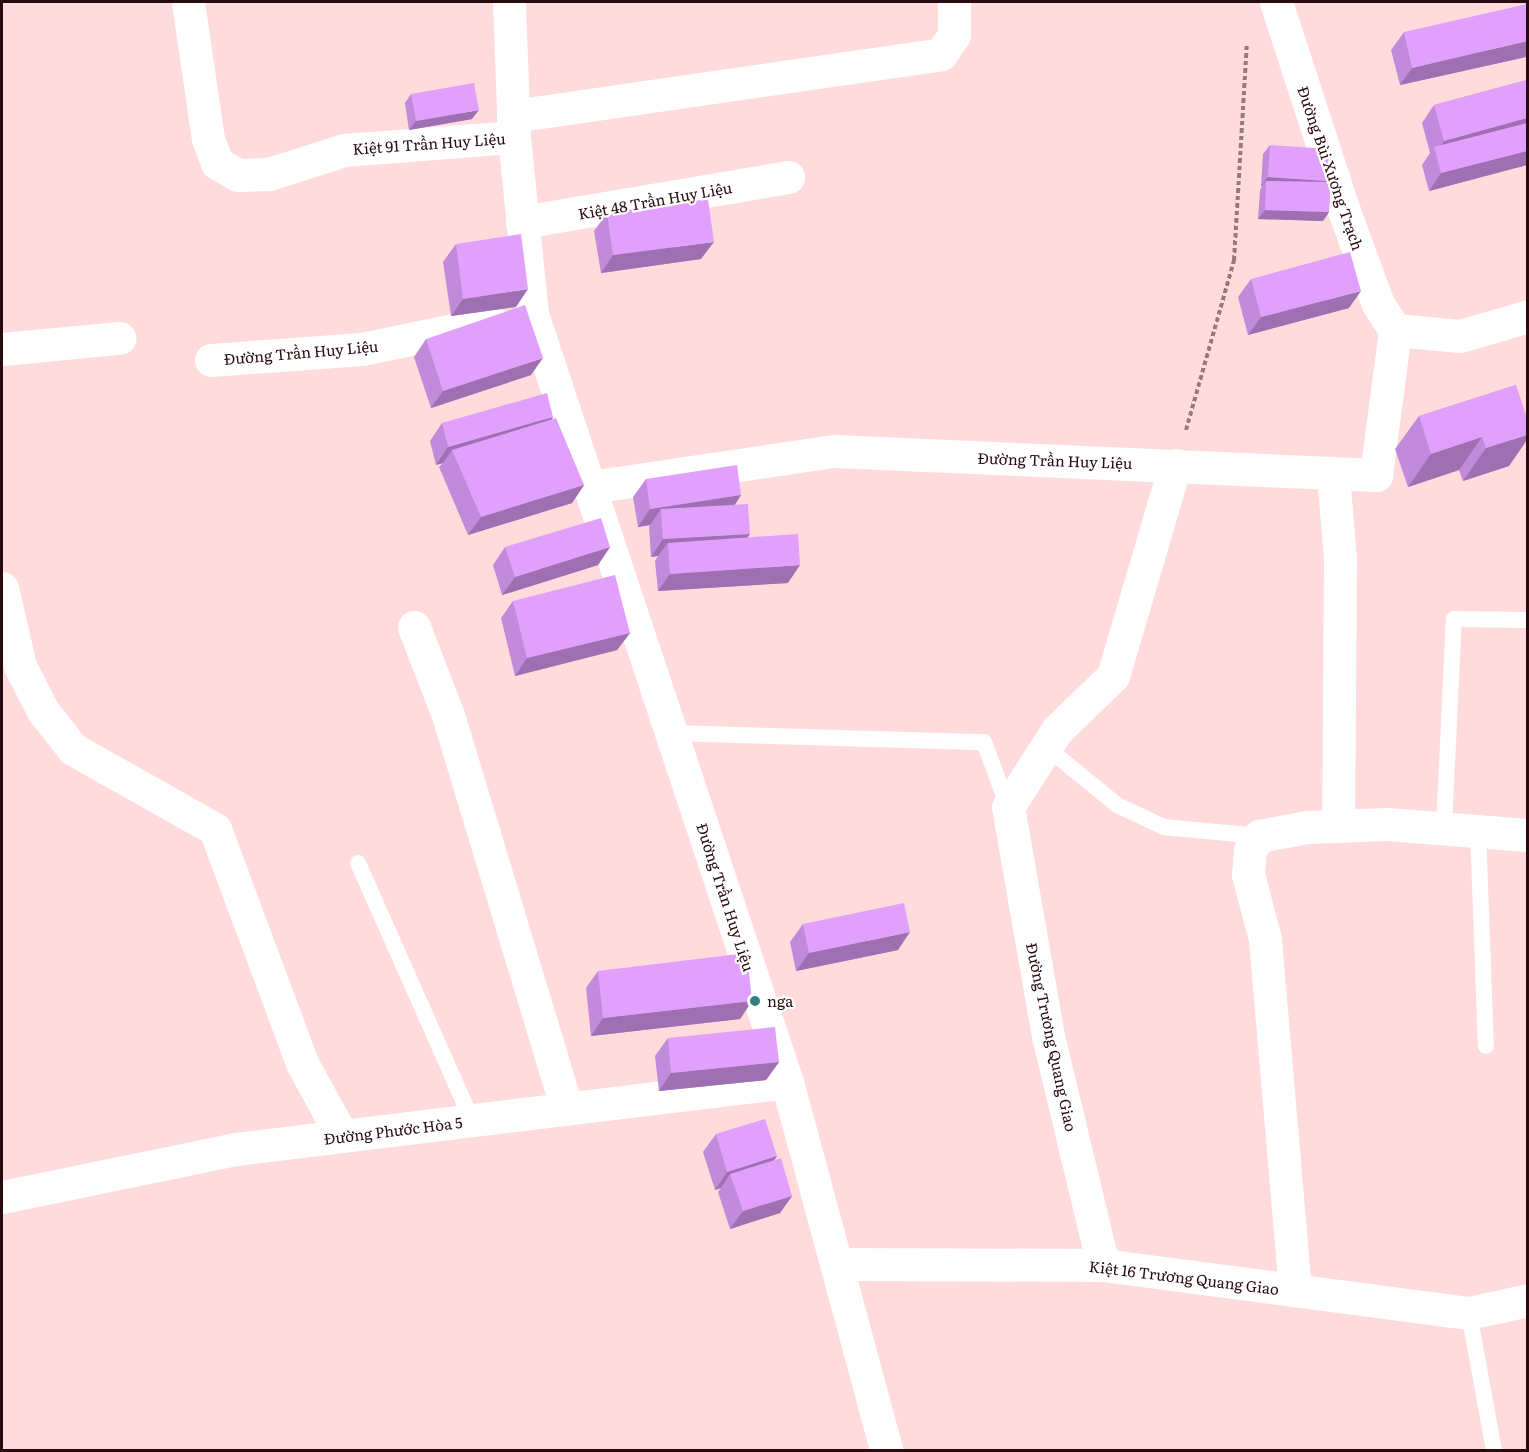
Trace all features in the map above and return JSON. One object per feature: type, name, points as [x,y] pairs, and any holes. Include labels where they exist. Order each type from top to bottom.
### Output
[{"type":"street","name":"Kiệt 91 Trần Huy Liệu","points":[[188,2],[201,110],[217,163],[238,175],[269,174],[344,150],[514,126],[941,54],[954,35],[954,2]]},
{"type":"street","name":"Đường Trần Huy Liệu","points":[[509,2],[514,126],[532,314],[787,1082],[886,1450]]},
{"type":"street","name":"Đường Bùi Xương Trạch","points":[[1276,2],[1344,211],[1378,304],[1395,330]]},
{"type":"street","name":"Kiệt 48 Trần Huy Liệu","points":[[522,222],[788,177]]},
{"type":"street","name":"Đường Trần Huy Liệu","points":[[211,360],[362,349],[532,314]]},
{"type":"street","points":[[1395,330],[1460,336],[1527,316]]},
{"type":"street","name":"Đường Trần Huy Liệu","points":[[590,487],[835,451],[1176,465],[1334,475],[1376,475],[1395,330]]},
{"type":"street","points":[[2,349],[119,338]]},
{"type":"street","points":[[1008,807],[1046,747],[1113,676],[1176,465]]},
{"type":"street","points":[[1334,475],[1340,558],[1338,826]]},
{"type":"street","points":[[2,588],[20,666],[44,711],[73,749],[215,829],[303,1065],[342,1136]]},
{"type":"street","points":[[414,627],[448,715],[567,1108]]},
{"type":"street","name":"Đường Trương Quang Giao","points":[[1008,807],[1048,1036],[1104,1265]]},
{"type":"street","points":[[1295,1290],[1265,939],[1248,874],[1250,850],[1258,836],[1338,826],[1444,828],[1527,835]]},
{"type":"street","name":"Đường Phước Hòa 5","points":[[2,1197],[235,1149],[787,1082]]},
{"type":"street","name":"Kiệt 16 Trương Quang Giao","points":[[837,1264],[1104,1265],[1469,1313],[1527,1300]]},
{"type":"lane","points":[[1444,828],[1454,619],[1527,620]]},
{"type":"lane","points":[[672,733],[984,742],[1008,807]]},
{"type":"lane","points":[[1046,747],[1117,805],[1164,827],[1258,836]]},
{"type":"lane","points":[[1478,831],[1486,1046]]},
{"type":"lane","points":[[358,863],[472,1120]]},
{"type":"lane","points":[[1469,1313],[1494,1450]]},
{"type":"path","points":[[1176,465],[1234,260],[1249,35]]},
{"type":"building","points":[[1527,4],[1527,41],[1412,68],[1404,32]]},
{"type":"building","points":[[1527,80],[1527,118],[1444,141],[1434,105]]},
{"type":"building","points":[[474,83],[479,110],[416,121],[411,94]]},
{"type":"building","points":[[1527,123],[1527,151],[1441,173],[1434,147]]},
{"type":"building","points":[[1270,145],[1329,149],[1327,181],[1268,177]]},
{"type":"building","points":[[1266,181],[1331,182],[1329,212],[1265,210]]},
{"type":"building","points":[[708,199],[714,242],[613,255],[607,213]]},
{"type":"building","points":[[521,234],[528,289],[463,299],[456,244]]},
{"type":"building","points":[[1350,252],[1361,291],[1261,317],[1251,279]]},
{"type":"building","points":[[525,305],[543,358],[443,391],[426,339]]},
{"type":"building","points":[[1516,385],[1527,418],[1527,435],[1486,448],[1482,437],[1431,454],[1419,416]]},
{"type":"building","points":[[547,393],[553,417],[448,447],[442,423]]},
{"type":"building","points":[[556,418],[584,485],[481,517],[452,450]]},
{"type":"building","points":[[737,465],[741,495],[650,509],[646,479]]},
{"type":"building","points":[[748,504],[750,534],[663,539],[661,509]]},
{"type":"building","points":[[601,518],[610,547],[515,577],[505,547]]},
{"type":"building","points":[[798,534],[800,565],[670,574],[668,543]]},
{"type":"building","points":[[615,575],[630,633],[527,658],[513,601]]},
{"type":"building","points":[[904,903],[910,932],[809,953],[803,924]]},
{"type":"building","points":[[747,953],[752,1001],[603,1018],[598,971]]},
{"type":"building","points":[[775,1027],[779,1062],[671,1073],[668,1038]]},
{"type":"building","points":[[765,1119],[777,1156],[727,1172],[716,1134]]},
{"type":"building","points":[[781,1158],[792,1196],[743,1211],[730,1174]]},
{"type":"place","name":"nga","points":[[755,1001]]}]
